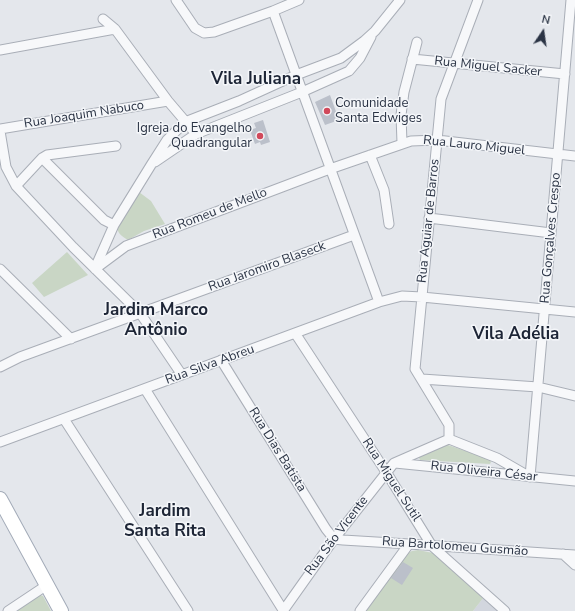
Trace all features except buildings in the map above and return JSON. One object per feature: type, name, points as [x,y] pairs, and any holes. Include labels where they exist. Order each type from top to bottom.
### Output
[{"type":"main road","points":[[0,499],[61,611]]},
{"type":"street","points":[[176,0],[195,28],[204,33],[214,32],[299,0]]},
{"type":"street","points":[[95,269],[114,225],[151,164],[167,140],[185,122],[239,101],[296,75],[341,58],[364,41],[400,0]]},
{"type":"street","name":"Rua Aguiar de Barros","points":[[449,439],[449,425],[415,369],[441,99],[478,0]]},
{"type":"street","name":"Rua Gonçalves Crespo","points":[[530,477],[572,0]]},
{"type":"street","points":[[273,11],[379,302]]},
{"type":"street","points":[[103,18],[115,29],[168,101],[196,134]]},
{"type":"street","points":[[0,50],[115,29]]},
{"type":"street","points":[[151,164],[196,134],[302,92],[349,71],[360,58],[374,31]]},
{"type":"street","points":[[402,144],[401,115],[404,92],[417,42]]},
{"type":"street","name":"Rua Miguel Sacker","points":[[412,60],[565,74]]},
{"type":"street","name":"Rua Joaquim Nabuco","points":[[0,130],[168,101]]},
{"type":"street","points":[[0,130],[3,170],[16,186],[95,269],[140,313],[182,375]]},
{"type":"street","name":"Rua Lauro Miguel","points":[[330,169],[411,141],[437,140],[575,156]]},
{"type":"street","points":[[16,186],[42,158],[47,155],[116,146]]},
{"type":"street","points":[[370,155],[384,190],[389,224]]},
{"type":"street","points":[[42,158],[104,220],[114,225]]},
{"type":"street","name":"Rua Romeu de Mello","points":[[95,269],[126,246],[330,169]]},
{"type":"street","points":[[429,218],[551,233]]},
{"type":"street","name":"Rua Jaromiro Blaseck","points":[[0,367],[20,357],[354,235]]},
{"type":"street","points":[[0,269],[71,339]]},
{"type":"street","name":"Rua Silva Abreu","points":[[0,442],[379,302],[402,296],[422,296],[575,312]]},
{"type":"street","name":"Rua Miguel Sutil","points":[[295,333],[386,472],[432,546],[504,611]]},
{"type":"street","name":"Rua Dias Batista","points":[[221,360],[326,530],[334,539]]},
{"type":"street","points":[[422,380],[538,387],[575,396]]},
{"type":"street","points":[[145,389],[283,611]]},
{"type":"street","points":[[64,419],[188,611]]},
{"type":"street","points":[[394,463],[449,439],[497,458],[530,477]]},
{"type":"street","points":[[414,454],[410,461],[415,465]]},
{"type":"street","points":[[492,473],[497,458]]},
{"type":"street","name":"Rua São Vicente","points":[[283,611],[334,539],[394,463]]},
{"type":"street","name":"Rua Oliveira César","points":[[394,463],[575,481]]},
{"type":"street","name":"Rua Bartolomeu Gusmão","points":[[334,539],[575,555]]},
{"type":"street","points":[[360,611],[409,544]]},
{"type":"street","points":[[563,554],[575,566]]},
{"type":"street","points":[[8,611],[46,585]]},
{"type":"shaded area","points":[[484,597],[499,611],[473,611]]},
{"type":"green space","points":[[139,192],[151,201],[165,224],[144,231],[128,240],[120,234],[117,225]]},
{"type":"green space","points":[[67,252],[88,275],[44,297],[32,283]]},
{"type":"green space","points":[[445,444],[489,459],[491,462],[490,464],[420,460],[418,456]]},
{"type":"green space","points":[[418,550],[433,553],[484,597],[473,611],[366,611],[406,554]]},
{"type":"green space","points":[[40,595],[43,596],[51,611],[17,611]]},
{"type":"place","name":"Comunidade Santa Edwiges","points":[[327,111]]},
{"type":"place","name":"Igreja do Evangelho Quadrangular","points":[[260,136]]},
{"type":"district","name":"Vila Juliana","points":[[256,80]]},
{"type":"district","name":"Jardim Marco Antônio","points":[[156,321]]},
{"type":"district","name":"Vila Adélia","points":[[516,335]]},
{"type":"district","name":"Jardim Santa Rita","points":[[165,522]]}]
